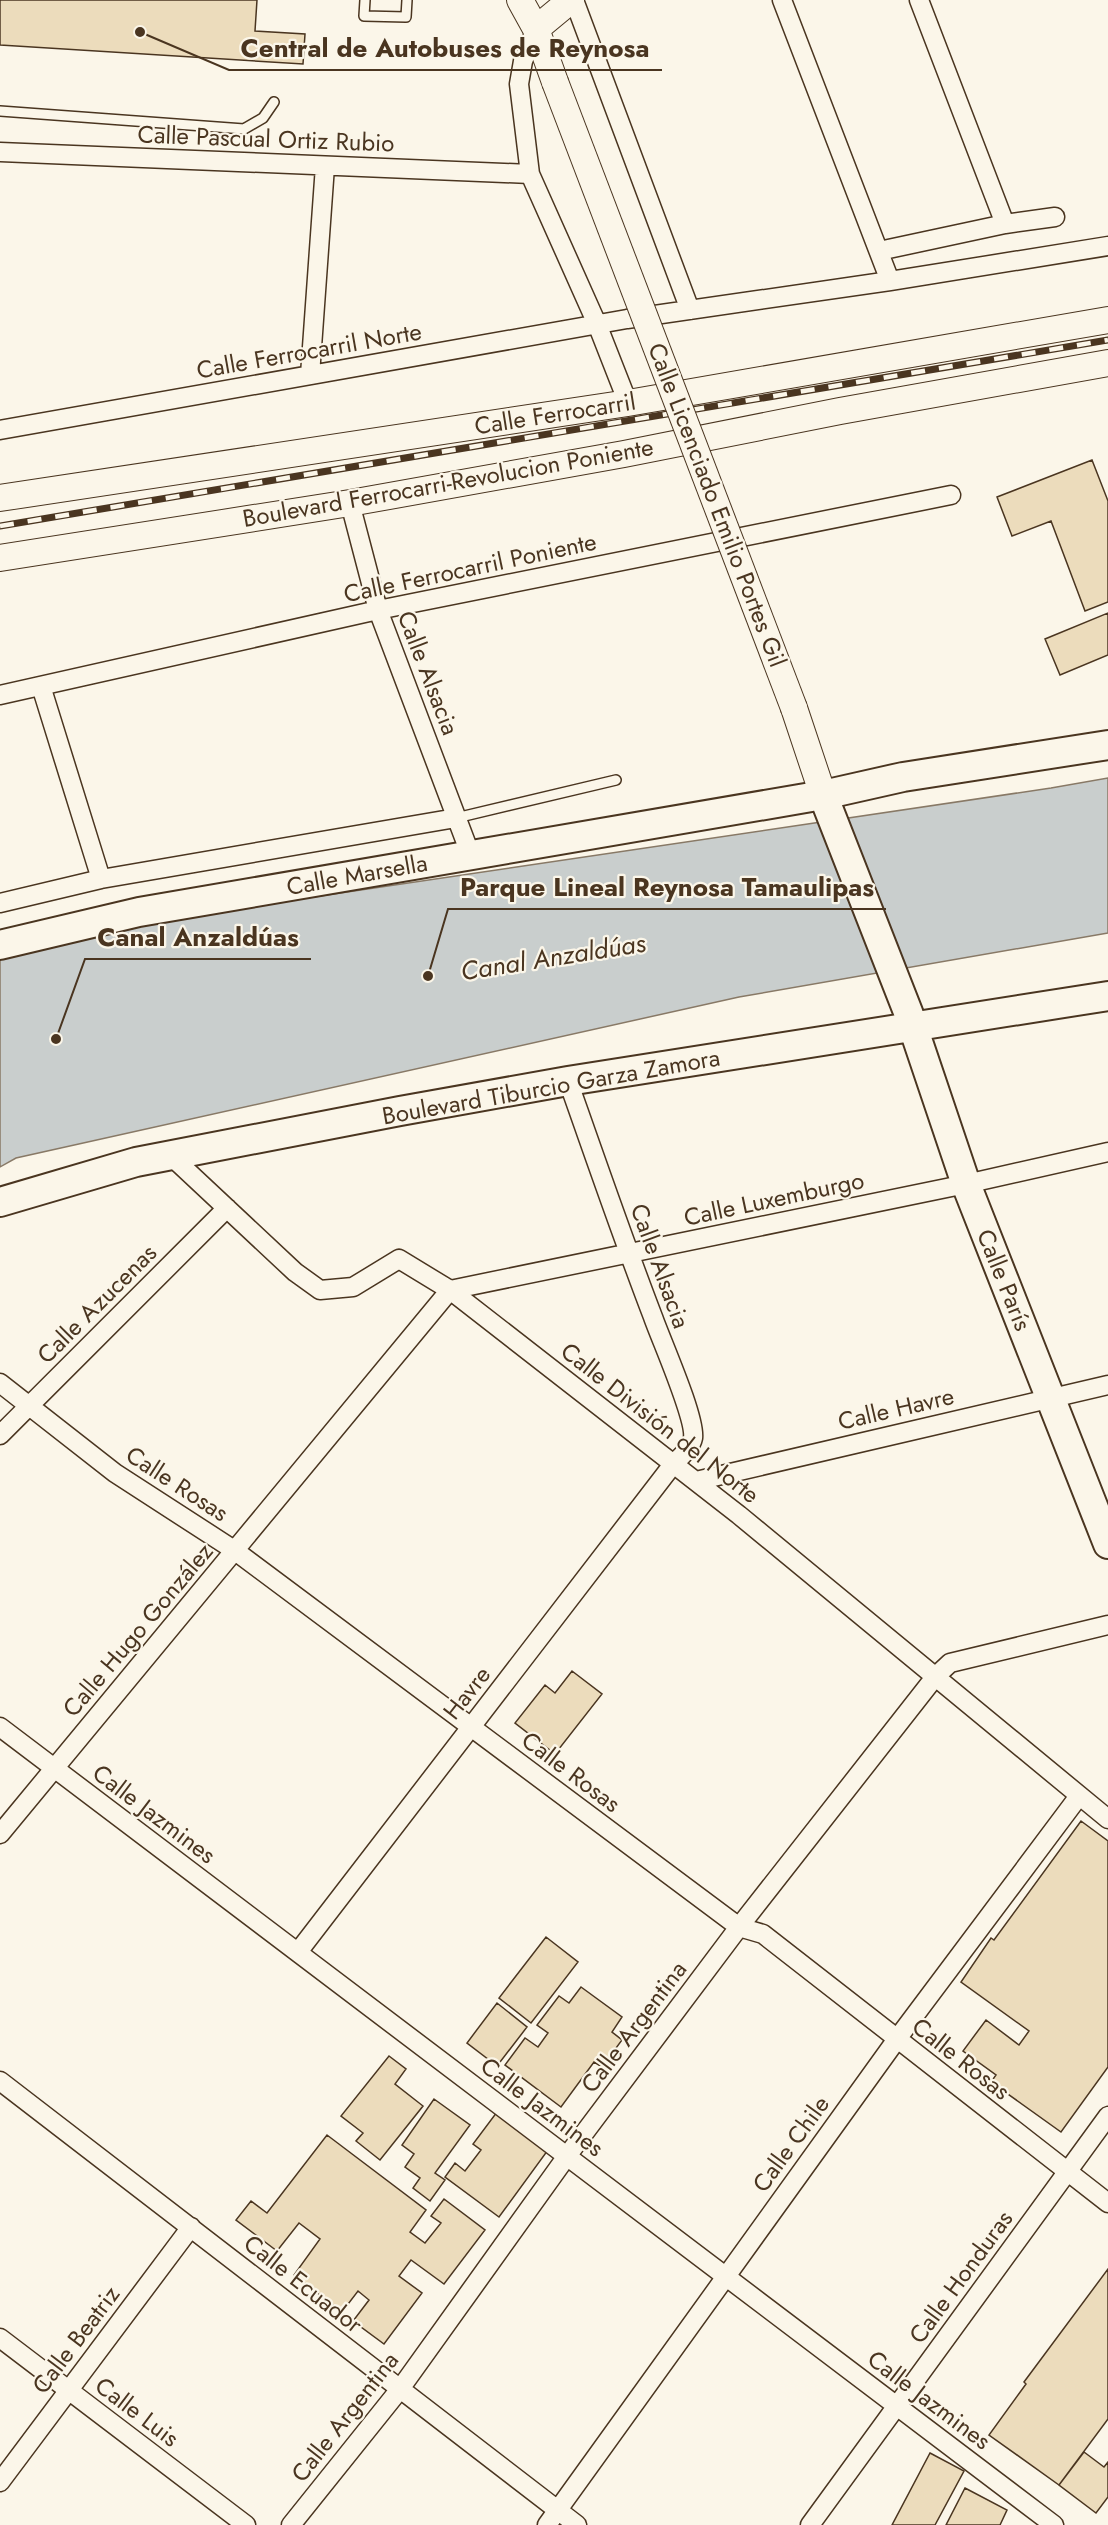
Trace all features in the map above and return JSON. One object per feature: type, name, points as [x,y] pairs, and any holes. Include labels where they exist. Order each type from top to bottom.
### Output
[{"type":"main road","name":"Calle Marsella","points":[[0,945],[139,912],[471,856],[827,806],[903,777],[1108,745]]},
{"type":"main road","name":"Calle Licenciado Emilio Portes Gil","points":[[827,806],[911,1020]]},
{"type":"main road","name":"Boulevard Tiburcio Garza Zamora","points":[[0,1202],[136,1162],[568,1081],[911,1020],[1108,996]]},
{"type":"main road","name":"Calle París","points":[[911,1020],[966,1184],[1108,1544]]},
{"type":"street","name":"Calle Licenciado Emilio Portes Gil","points":[[520,0],[536,29],[794,708],[827,806]]},
{"type":"street","points":[[628,403],[597,324],[530,174],[519,84],[523,61],[536,29],[573,0],[690,310],[1108,246]]},
{"type":"street","points":[[782,0],[890,281]]},
{"type":"street","points":[[919,0],[1005,224]]},
{"type":"street","name":"Calle Pascual Ortiz Rubio","points":[[0,152],[530,174]]},
{"type":"street","points":[[310,375],[325,166]]},
{"type":"street","points":[[879,251],[1005,224],[1055,217]]},
{"type":"street","name":"Calle Ferrocarril Norte","points":[[0,430],[597,324],[690,310]]},
{"type":"street","name":"Calle Ferrocarril","points":[[0,498],[628,403],[1108,320]]},
{"type":"street","name":"Boulevard Ferrocarri-Revolucion Poniente","points":[[0,558],[350,503],[1108,363]]},
{"type":"street","name":"Calle Ferrocarril Poniente","points":[[0,695],[378,610],[951,495]]},
{"type":"street","name":"Calle Alsacia","points":[[350,503],[378,610],[471,856]]},
{"type":"street","points":[[41,686],[101,879]]},
{"type":"street","points":[[0,903],[101,879],[456,818]]},
{"type":"street","name":"Calle Alsacia","points":[[568,1081],[689,1417],[693,1438],[687,1450],[674,1463]]},
{"type":"street","name":"Calle Luxemburgo","points":[[450,1290],[966,1184],[1108,1152]]},
{"type":"street","name":"Calle División del Norte","points":[[170,1155],[295,1272],[320,1290],[353,1287],[399,1259],[450,1290],[674,1463],[1108,1819]]},
{"type":"street","name":"Calle Azucenas","points":[[0,1435],[227,1208]]},
{"type":"street","name":"Calle Hugo González","points":[[0,1834],[450,1290]]},
{"type":"street","name":"Calle Rosas","points":[[0,1383],[115,1473],[234,1550],[739,1927],[764,1934],[1108,2204]]},
{"type":"street","name":"Calle Havre","points":[[696,1481],[1108,1385]]},
{"type":"street","name":"Havre","points":[[297,1952],[674,1463]]},
{"type":"street","name":"Calle Argentina","points":[[291,2525],[400,2389],[567,2156],[739,1927],[935,1677],[950,1663],[1108,1625]]},
{"type":"street","name":"Calle Jazmines","points":[[0,1727],[1054,2525]]},
{"type":"street","name":"Calle Chile","points":[[547,2525],[897,2039],[1079,1796]]},
{"type":"street","name":"Calle Ecuador","points":[[0,2081],[577,2525]]},
{"type":"street","name":"Calle Honduras","points":[[810,2525],[1108,2116]]},
{"type":"street","name":"Calle Beatriz","points":[[0,2482],[191,2227]]},
{"type":"street","name":"Calle Luis","points":[[0,2338],[246,2525]]},
{"type":"lane","points":[[365,0],[364,16],[406,17],[407,0]]},
{"type":"lane","points":[[0,111],[244,129],[263,118],[274,102]]},
{"type":"lane","points":[[456,818],[616,780]]},
{"type":"water","points":[[1108,778],[1108,933],[739,997],[16,1158],[0,1167],[0,956],[151,921]]},
{"type":"building","points":[[0,0],[257,0],[255,31],[305,34],[303,64],[0,45]]},
{"type":"building","points":[[1092,460],[1108,501],[1108,602],[1085,611],[1051,521],[1012,536],[997,497]]},
{"type":"building","points":[[1108,613],[1108,655],[1060,675],[1045,639]]},
{"type":"building","points":[[572,1671],[602,1694],[555,1754],[515,1723],[545,1685],[555,1693]]},
{"type":"building","points":[[1081,1821],[1108,1841],[1108,2067],[1061,2132],[991,2082],[996,2075],[963,2051],[986,2020],[1019,2045],[1029,2031],[961,1982],[991,1938],[994,1940]]},
{"type":"building","points":[[546,1937],[578,1962],[531,2023],[499,1998]]},
{"type":"building","points":[[581,1987],[622,2017],[612,2032],[622,2040],[602,2067],[594,2062],[561,2107],[505,2065],[525,2038],[538,2047],[548,2033],[537,2025],[559,1996],[569,2003]]},
{"type":"building","points":[[497,2003],[527,2027],[497,2066],[467,2043]]},
{"type":"building","points":[[389,2056],[406,2069],[395,2084],[423,2106],[380,2160],[356,2141],[363,2133],[341,2116]]},
{"type":"building","points":[[434,2099],[470,2125],[435,2173],[445,2180],[430,2201],[413,2188],[420,2178],[405,2167],[414,2154],[402,2145]]},
{"type":"building","points":[[497,2112],[548,2150],[499,2217],[445,2177],[455,2163],[465,2171],[481,2150],[473,2144]]},
{"type":"building","points":[[327,2135],[426,2210],[410,2232],[425,2243],[441,2223],[431,2216],[444,2199],[485,2230],[444,2284],[411,2260],[399,2276],[422,2293],[384,2344],[353,2321],[369,2300],[358,2291],[342,2312],[294,2275],[320,2239],[299,2223],[277,2251],[236,2220],[251,2201],[267,2213]]},
{"type":"building","points":[[1108,2269],[1108,2419],[1059,2485],[989,2435],[1026,2384],[1024,2382]]},
{"type":"building","points":[[1084,2452],[1104,2467],[1108,2462],[1108,2497],[1096,2513],[1059,2485]]},
{"type":"building","points":[[930,2453],[964,2471],[935,2525],[892,2525]]},
{"type":"building","points":[[965,2488],[1007,2510],[1000,2525],[946,2525]]},
{"type":"railway","points":[[0,526],[1108,340]]},
{"type":"place","name":"Central de Autobuses de Reynosa","points":[[140,32]]},
{"type":"place","name":"Parque Lineal Reynosa Tamaulipas","points":[[428,976]]},
{"type":"place","name":"Canal Anzaldúas","points":[[56,1039]]}]
